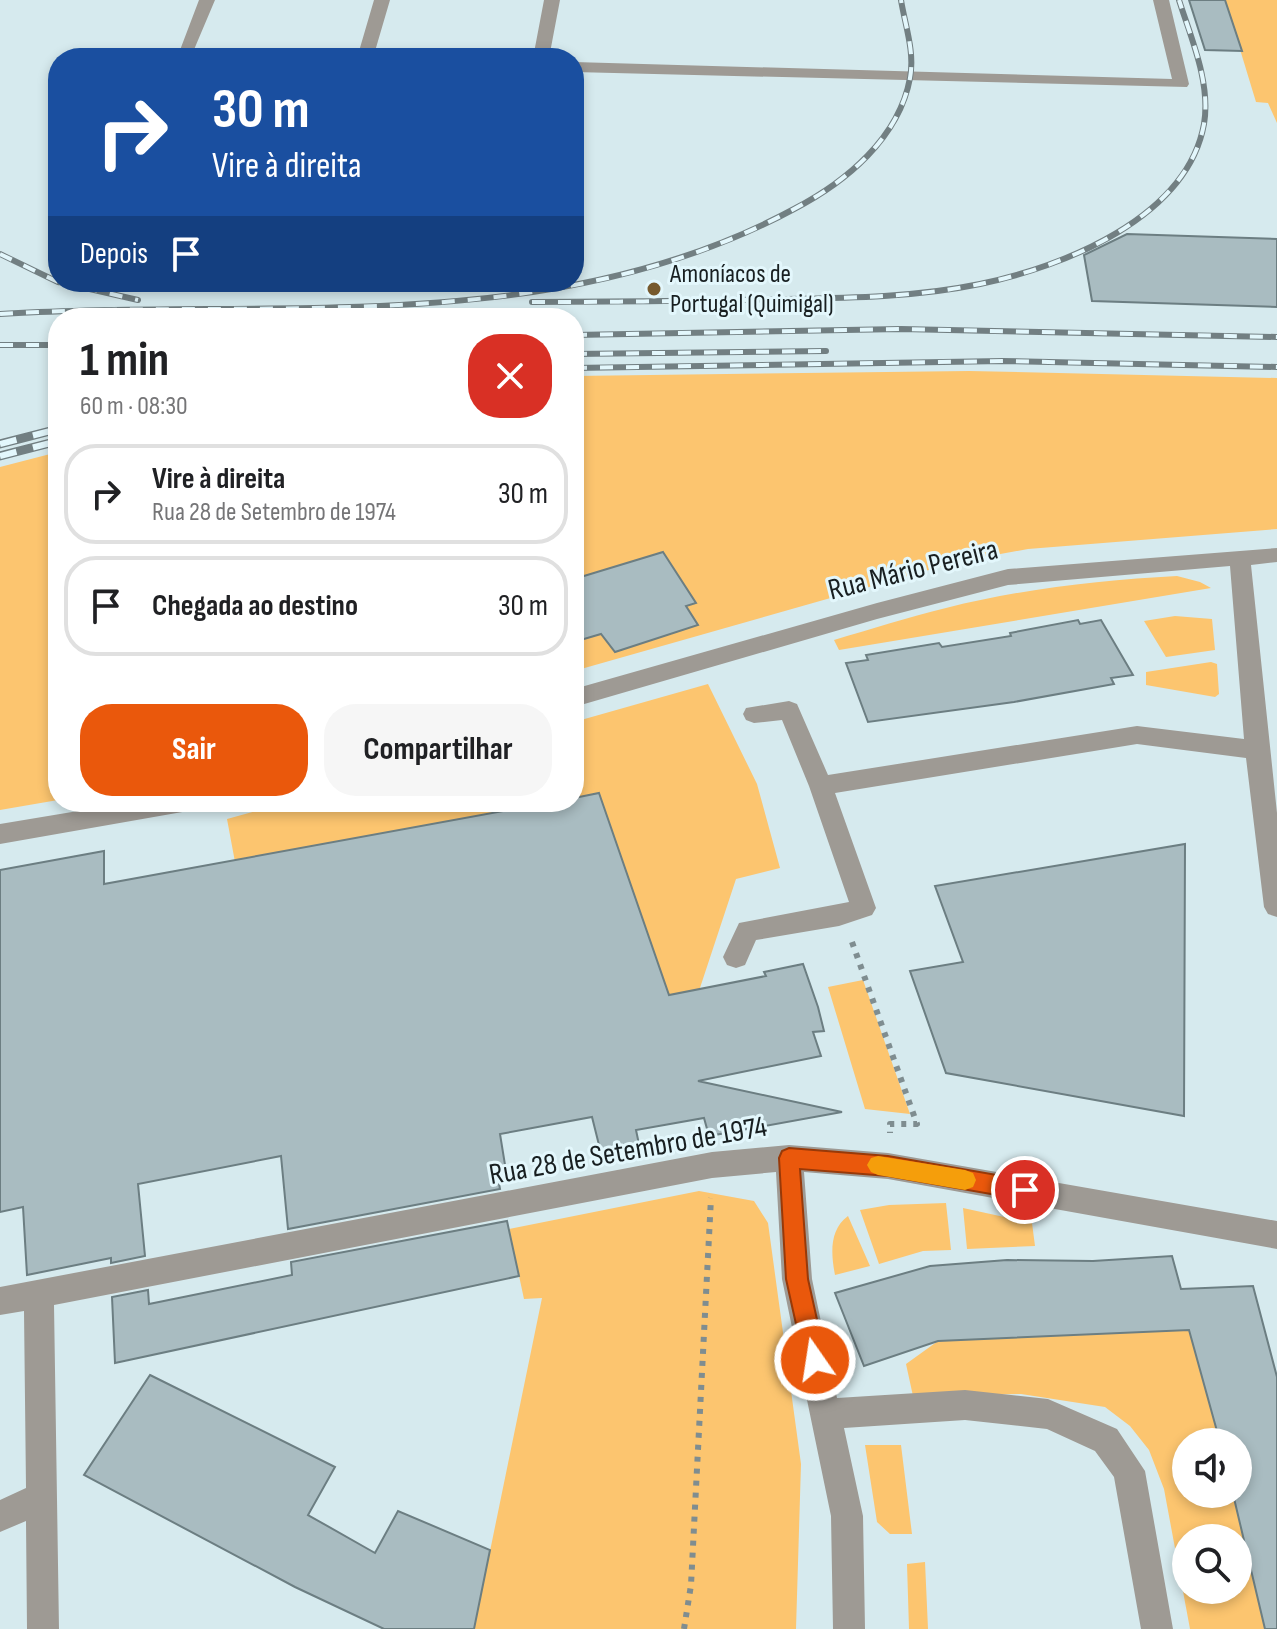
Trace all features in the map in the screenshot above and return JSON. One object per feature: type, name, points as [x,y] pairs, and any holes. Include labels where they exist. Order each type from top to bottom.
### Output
[{"type":"street","points":[[186,48],[207,0]]},
{"type":"street","points":[[368,48],[382,0]]},
{"type":"street","points":[[543,48],[552,0]]},
{"type":"street","points":[[584,67],[1181,84],[1161,0]]},
{"type":"street","name":"Rua Mário Pereira","points":[[584,695],[877,611],[1008,577],[1277,555]]},
{"type":"street","points":[[1240,557],[1257,750],[1277,907]]},
{"type":"street","points":[[736,957],[748,931],[839,916],[863,908],[821,786],[789,710],[754,714]]},
{"type":"street","points":[[821,786],[1137,735],[1257,750]]},
{"type":"street","points":[[0,834],[129,812]]},
{"type":"street","points":[[789,1158],[797,1279],[847,1516],[849,1629]]},
{"type":"street","name":"Rua 28 de Setembro de 1974","points":[[0,1301],[712,1165],[789,1158],[888,1166],[1277,1235]]},
{"type":"street","points":[[39,1293],[43,1629]]},
{"type":"street","points":[[827,1414],[965,1405],[1048,1414],[1106,1440],[1129,1471],[1157,1629]]},
{"type":"street","points":[[0,1516],[42,1497]]},
{"type":"path","points":[[839,916],[853,945],[917,1124],[890,1124],[888,1166]]},
{"type":"path","points":[[684,1629],[691,1585],[712,1165]]},
{"type":"shaded area","points":[[1225,0],[1277,0],[1277,123],[1268,103],[1256,102]]},
{"type":"shaded area","points":[[969,371],[1277,378],[1277,529],[1028,549],[957,562],[584,668],[584,376]]},
{"type":"shaded area","points":[[48,455],[48,802],[0,810],[0,467]]},
{"type":"shaded area","points":[[1177,576],[1211,588],[839,650],[834,640],[974,601],[1090,583]]},
{"type":"shaded area","points":[[1175,616],[1212,619],[1215,650],[1166,657],[1144,621]]},
{"type":"shaded area","points":[[1211,662],[1217,664],[1219,694],[1215,697],[1146,685],[1146,672]]},
{"type":"shaded area","points":[[708,684],[757,784],[780,868],[736,879],[693,1009],[177,1091],[666,988],[599,793],[584,796],[584,719]]},
{"type":"shaded area","points":[[252,812],[499,812],[235,862],[227,819]]},
{"type":"shaded area","points":[[863,980],[910,1114],[865,1109],[828,987]]},
{"type":"shaded area","points":[[699,1191],[754,1201],[768,1223],[801,1464],[796,1629],[474,1629],[542,1298],[524,1299],[509,1229]]},
{"type":"shaded area","points":[[946,1203],[951,1250],[923,1251],[879,1264],[860,1210],[889,1205]]},
{"type":"shaded area","points":[[963,1208],[1032,1223],[1035,1246],[967,1249]]},
{"type":"shaded area","points":[[848,1216],[870,1266],[835,1275],[834,1235]]},
{"type":"shaded area","points":[[1189,1330],[1216,1428],[1172,1428],[1172,1508],[1236,1508],[1240,1524],[1172,1524],[1172,1532],[1164,1489],[1149,1450],[1130,1426],[1105,1407],[1021,1394],[913,1396],[906,1364],[938,1341]]},
{"type":"shaded area","points":[[865,1445],[901,1445],[912,1534],[890,1534],[877,1522]]},
{"type":"shaded area","points":[[925,1562],[928,1629],[909,1629],[907,1564]]},
{"type":"shaded area","points":[[1252,1574],[1265,1629],[1190,1629],[1185,1604],[1252,1604]]},
{"type":"building","points":[[1189,0],[1225,0],[1242,51],[1205,50]]},
{"type":"building","points":[[1127,234],[1277,239],[1277,307],[1092,301],[1084,255]]},
{"type":"building","points":[[663,552],[696,603],[686,606],[698,625],[615,652],[601,634],[584,639],[584,576]]},
{"type":"building","points":[[1078,620],[1080,624],[1101,620],[1133,675],[1111,678],[1114,684],[1014,702],[868,722],[846,663],[868,660],[866,655],[939,643],[942,647],[1011,636],[1010,633]]},
{"type":"building","points":[[599,793],[669,995],[766,976],[764,972],[803,964],[824,1031],[813,1032],[821,1056],[698,1081],[842,1112],[709,1136],[704,1118],[636,1130],[640,1149],[602,1157],[592,1117],[500,1134],[507,1177],[498,1178],[500,1189],[288,1229],[281,1156],[138,1184],[145,1256],[111,1263],[111,1258],[27,1275],[23,1207],[0,1212],[0,870],[104,851],[104,884],[497,812],[584,812],[584,796]]},
{"type":"building","points":[[1185,844],[1184,1116],[946,1073],[910,971],[963,962],[935,886]]},
{"type":"building","points":[[507,1221],[519,1276],[115,1363],[112,1297],[148,1290],[149,1304],[292,1275],[291,1262]]},
{"type":"building","points":[[1172,1256],[1181,1289],[1253,1286],[1277,1377],[1277,1629],[1265,1629],[1252,1574],[1252,1524],[1240,1524],[1236,1508],[1252,1508],[1252,1428],[1216,1428],[1189,1330],[938,1341],[864,1366],[835,1293],[930,1266],[1007,1260],[1093,1261]]},
{"type":"building","points":[[150,1375],[335,1467],[308,1515],[375,1553],[398,1511],[490,1550],[474,1629],[384,1629],[295,1587],[84,1475]]},
{"type":"railway","points":[[584,282],[701,251],[794,209],[851,172],[882,139],[904,100],[911,68],[901,0]]},
{"type":"railway","points":[[532,302],[811,299],[908,294],[1013,276],[1083,251],[1117,233],[1148,211],[1174,186],[1193,157],[1204,124],[1205,93],[1199,61],[1179,0]]},
{"type":"railway","points":[[0,254],[48,277]]},
{"type":"railway","points":[[103,292],[138,300]]},
{"type":"railway","points":[[304,308],[405,305],[529,292]]},
{"type":"railway","points":[[0,314],[48,312]]},
{"type":"railway","points":[[584,335],[901,329],[1277,337]]},
{"type":"railway","points":[[0,345],[48,345]]},
{"type":"railway","points":[[584,354],[826,351]]},
{"type":"railway","points":[[584,368],[1003,361],[1277,367]]},
{"type":"railway","points":[[0,444],[48,432]]},
{"type":"railway","points":[[0,456],[48,444]]},
{"type":"slow traffic","points":[[878,1165],[965,1180]]},
{"type":"place","name":"Amoníacos de Portugal (Quimigal)","points":[[654,289]]},
{"type":"route","points":[[815,1360],[797,1279],[789,1158],[888,1166],[1025,1190]]}]
